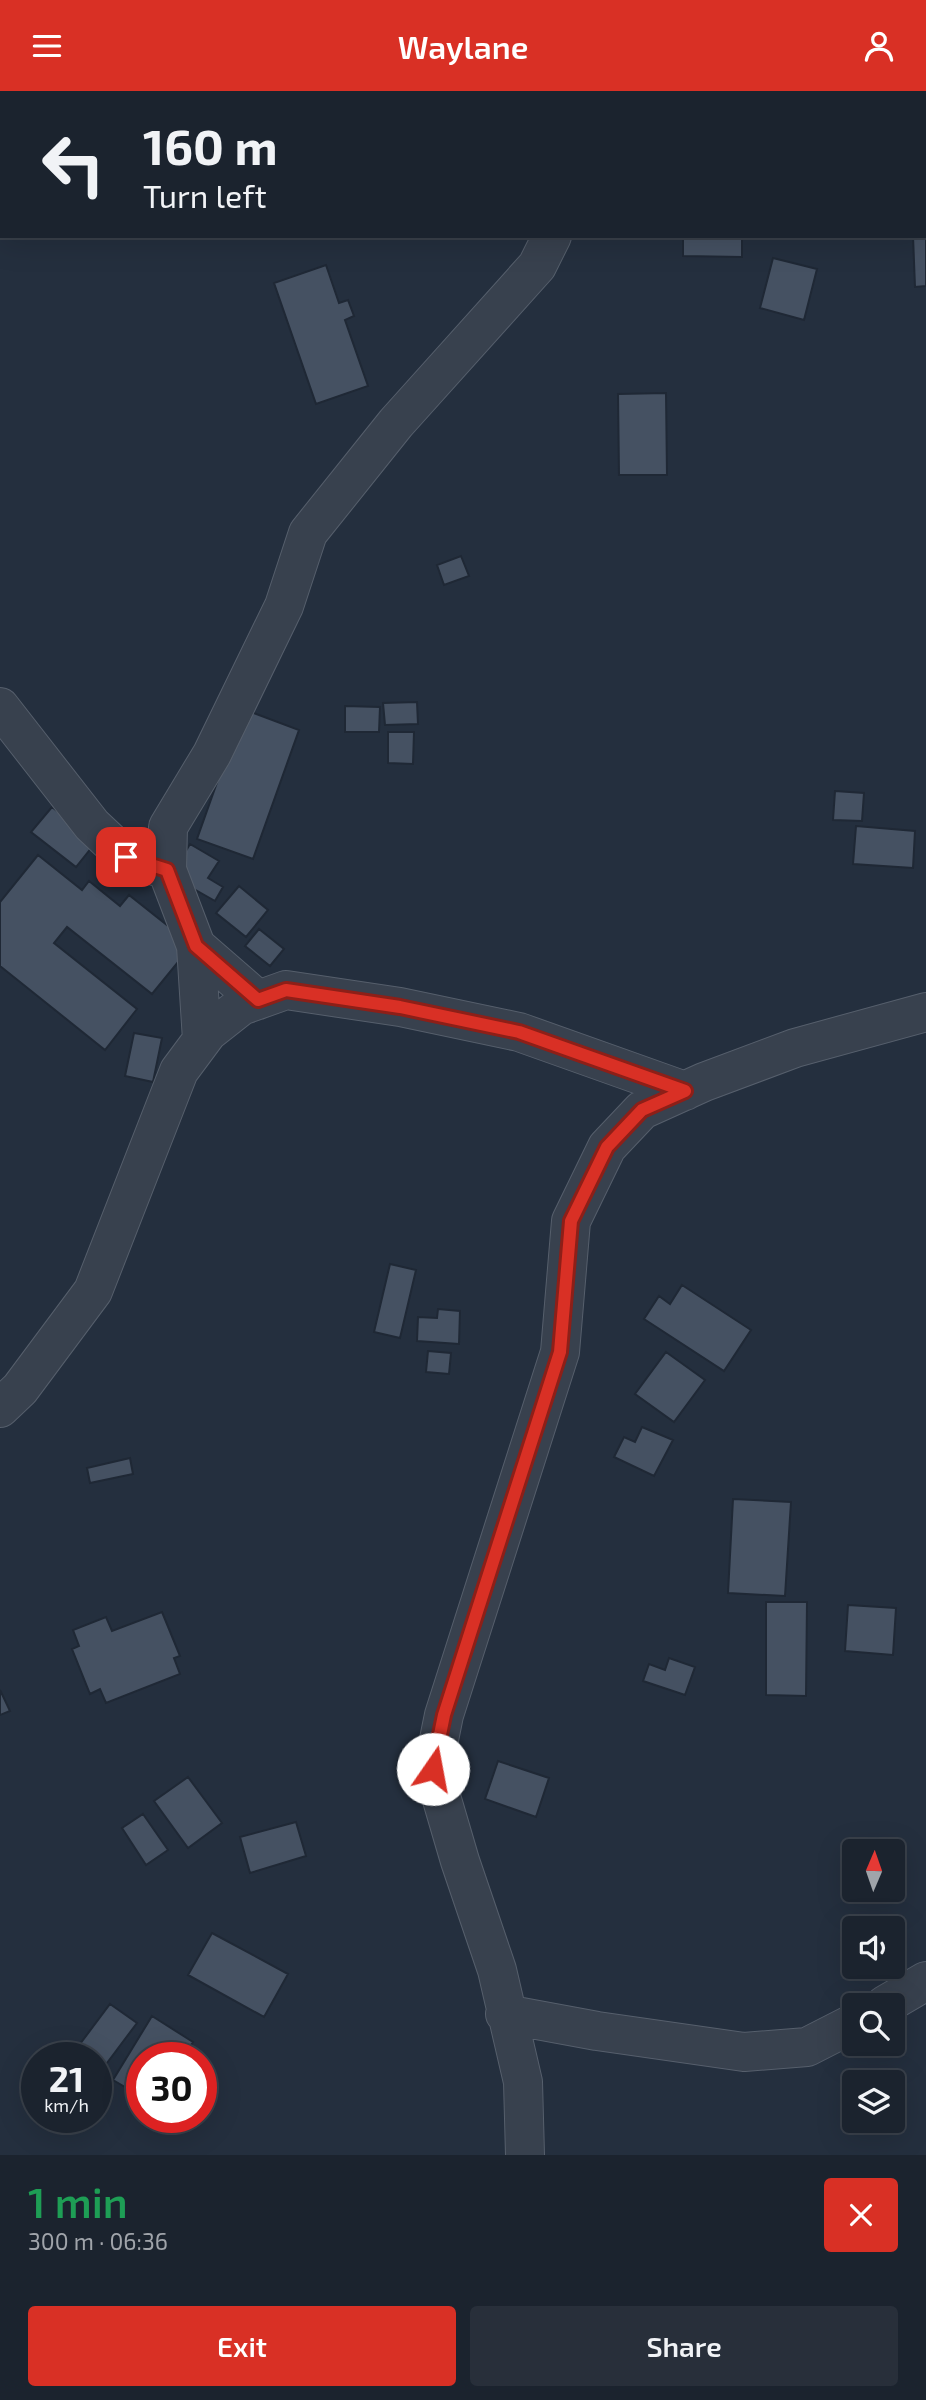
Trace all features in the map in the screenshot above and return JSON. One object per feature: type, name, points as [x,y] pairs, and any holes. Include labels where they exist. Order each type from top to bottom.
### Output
[{"type":"street","points":[[202,1040],[196,946],[167,870],[168,827],[212,754],[284,606],[308,533],[396,423],[537,267],[551,238]]},
{"type":"street","points":[[0,707],[100,833],[126,857],[167,870]]},
{"type":"street","points":[[196,946],[258,1000]]},
{"type":"street","points":[[0,1408],[20,1389],[93,1291],[179,1071],[208,1032],[241,1006],[286,990],[400,1007],[519,1032],[685,1091]]},
{"type":"street","points":[[525,2155],[523,2082],[505,2014],[497,1970],[460,1861],[433,1769],[444,1715],[560,1352],[571,1221],[607,1147],[642,1110],[795,1048],[926,1012]]},
{"type":"street","points":[[905,1993],[926,1981]]},
{"type":"street","points":[[505,2014],[597,2031],[744,2052],[807,2047],[842,2029]]},
{"type":"building","points":[[683,238],[742,238],[742,257],[683,256]]},
{"type":"building","points":[[913,238],[926,238],[926,286],[915,287]]},
{"type":"building","points":[[773,258],[817,269],[804,320],[760,308]]},
{"type":"building","points":[[326,265],[339,303],[348,300],[354,316],[345,320],[368,386],[316,404],[274,283]]},
{"type":"building","points":[[666,393],[667,475],[619,475],[618,394]]},
{"type":"building","points":[[461,556],[469,576],[444,585],[437,565]]},
{"type":"building","points":[[417,702],[418,724],[385,725],[383,703]]},
{"type":"building","points":[[345,706],[380,707],[379,732],[345,732]]},
{"type":"building","points":[[243,709],[299,730],[253,859],[197,839]]},
{"type":"building","points":[[388,732],[414,732],[413,764],[388,763]]},
{"type":"building","points":[[835,791],[864,793],[862,821],[833,820]]},
{"type":"building","points":[[52,807],[96,842],[76,867],[31,832]]},
{"type":"building","points":[[856,826],[915,831],[913,868],[853,864]]},
{"type":"building","points":[[190,844],[219,861],[208,878],[223,887],[215,901],[171,876]]},
{"type":"building","points":[[38,855],[82,890],[89,881],[120,906],[129,895],[192,945],[152,994],[67,927],[54,943],[137,1009],[105,1050],[0,966],[0,902]]},
{"type":"building","points":[[239,886],[268,910],[246,937],[216,913]]},
{"type":"building","points":[[259,929],[284,949],[270,966],[245,946]]},
{"type":"building","points":[[134,1033],[162,1038],[153,1082],[125,1076]]},
{"type":"building","points":[[390,1264],[416,1270],[400,1338],[374,1332]]},
{"type":"building","points":[[682,1285],[751,1330],[724,1371],[644,1319],[659,1296],[670,1304]]},
{"type":"building","points":[[438,1309],[460,1311],[459,1344],[417,1341],[418,1317],[437,1318]]},
{"type":"building","points":[[428,1351],[451,1353],[449,1374],[426,1372]]},
{"type":"building","points":[[666,1352],[705,1380],[674,1422],[635,1394]]},
{"type":"building","points":[[642,1427],[673,1440],[654,1476],[614,1457],[624,1437],[635,1442]]},
{"type":"building","points":[[130,1458],[133,1474],[90,1483],[87,1468]]},
{"type":"building","points":[[733,1499],[791,1502],[785,1596],[728,1593]]},
{"type":"building","points":[[766,1602],[807,1602],[806,1696],[766,1695]]},
{"type":"building","points":[[848,1605],[896,1608],[893,1655],[845,1651]]},
{"type":"building","points":[[162,1612],[180,1656],[174,1658],[180,1674],[106,1703],[100,1689],[90,1694],[72,1649],[79,1646],[73,1630],[106,1617],[112,1631]]},
{"type":"building","points":[[669,1658],[695,1667],[685,1695],[643,1681],[649,1664],[665,1670]]},
{"type":"building","points":[[0,1690],[10,1711],[0,1715]]},
{"type":"building","points":[[498,1761],[549,1778],[536,1817],[485,1799]]},
{"type":"building","points":[[188,1777],[222,1823],[188,1848],[154,1801]]},
{"type":"building","points":[[143,1814],[168,1850],[146,1865],[122,1828]]},
{"type":"building","points":[[296,1822],[306,1856],[250,1873],[240,1837]]},
{"type":"building","points":[[212,1933],[288,1974],[264,2017],[188,1975]]},
{"type":"building","points":[[110,2004],[137,2023],[112,2056],[112,2042],[82,2042]]},
{"type":"building","points":[[152,2016],[193,2042],[136,2042]]},
{"type":"building","points":[[126,2059],[126,2088],[113,2080]]},
{"type":"route","points":[[126,857],[167,870],[196,946],[258,1000],[286,990],[400,1007],[519,1032],[685,1091],[642,1110],[607,1147],[571,1221],[560,1352],[444,1715],[433,1769]]}]
